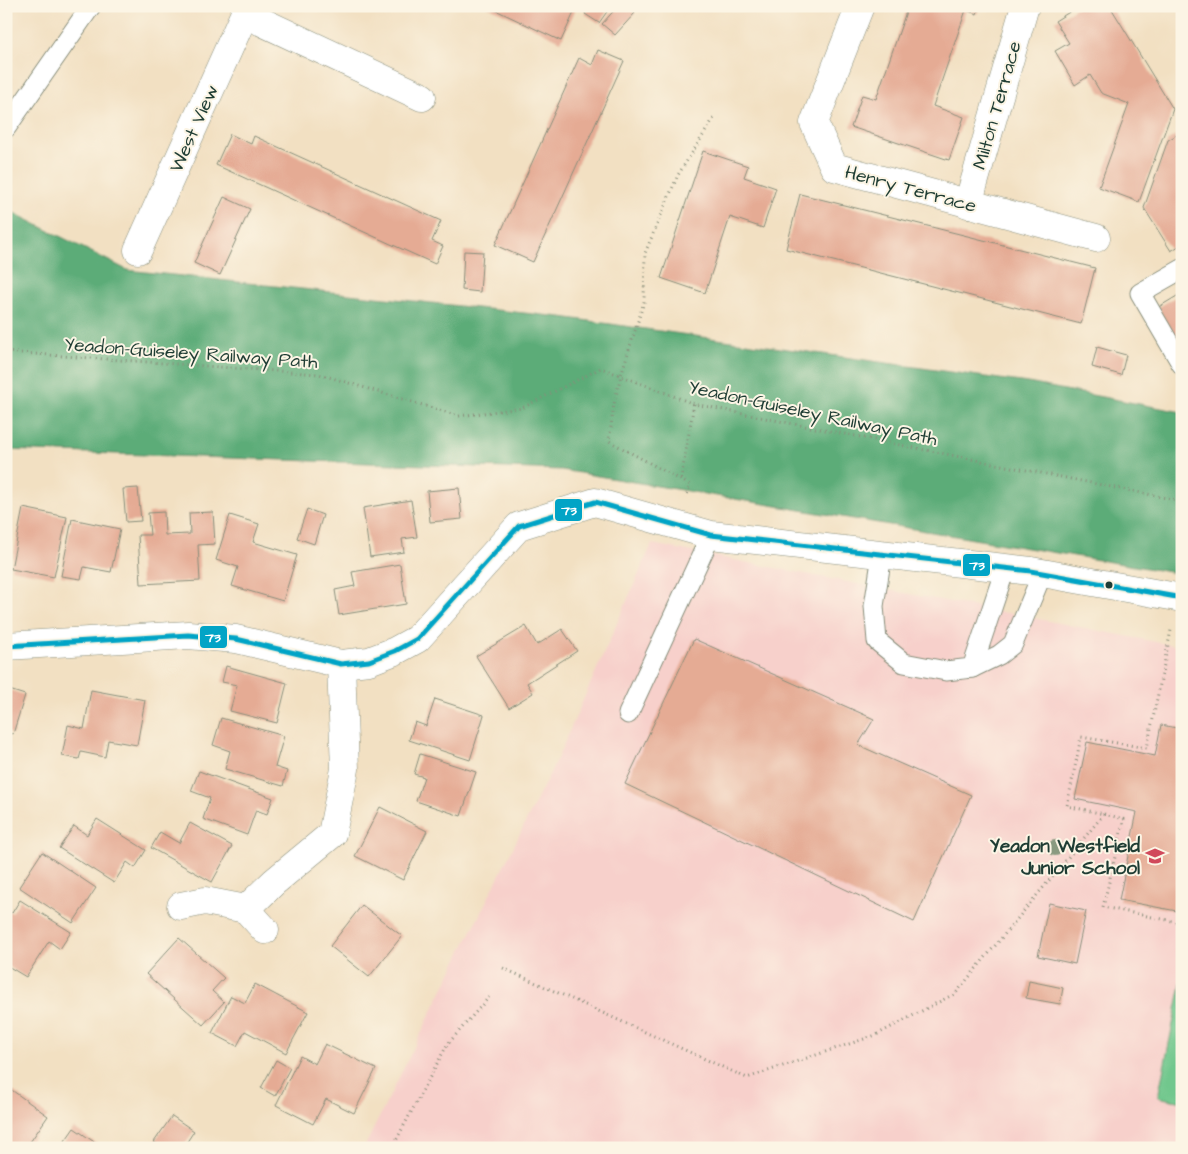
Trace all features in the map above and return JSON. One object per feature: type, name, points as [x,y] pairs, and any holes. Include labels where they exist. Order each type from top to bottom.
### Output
[{"type":"street","name":"Henry Terrace","points":[[860,6],[814,124],[834,167],[1096,238]]},
{"type":"street","name":"Milton Terrace","points":[[968,204],[1025,6]]},
{"type":"street","points":[[246,10],[422,97]]},
{"type":"street","name":"West View","points":[[138,250],[246,10]]},
{"type":"street","points":[[6,646],[188,635],[236,639],[341,664],[369,662],[417,639],[519,526],[595,502],[711,535],[1042,574],[1180,598]]},
{"type":"street","points":[[246,908],[332,834],[345,769],[341,664]]},
{"type":"street","points":[[181,906],[206,901],[246,908],[265,930]]},
{"type":"lane","points":[[6,128],[91,6]]},
{"type":"lane","points":[[1182,269],[1140,293],[1182,365]]},
{"type":"lane","points":[[628,714],[711,535]]},
{"type":"lane","points":[[882,555],[874,606],[877,641],[904,663],[946,672],[972,668],[999,655],[1013,644],[1042,574]]},
{"type":"lane","points":[[972,668],[1004,569]]},
{"type":"path","points":[[664,521],[686,496],[690,485],[609,441],[614,404],[621,375],[644,302],[645,253],[678,175],[714,118]]},
{"type":"path","name":"Yeadon-Guiseley Railway Path","points":[[6,352],[319,374],[459,416],[522,408],[601,368],[694,404],[1182,501]]},
{"type":"path","points":[[681,479],[694,404]]},
{"type":"path","points":[[1180,598],[1147,748],[1080,737],[1067,806],[1124,819],[1103,907],[1182,923]]},
{"type":"path","points":[[504,968],[747,1078],[876,1035],[956,992],[1104,814]]},
{"type":"path","points":[[392,1148],[447,1045],[489,997]]},
{"type":"shaded area","points":[[652,544],[1182,647],[1182,1148],[364,1148],[558,757]]},
{"type":"green space","points":[[6,209],[127,270],[561,317],[1028,383],[1182,412],[1182,574],[562,470],[6,450]]},
{"type":"green space","points":[[1182,980],[1182,1102],[1158,1097]]},
{"type":"building","points":[[487,6],[577,6],[561,41]]},
{"type":"building","points":[[588,6],[611,6],[599,23],[585,14]]},
{"type":"building","points":[[618,6],[627,6],[635,13],[615,35],[602,24]]},
{"type":"building","points":[[908,6],[980,6],[977,14],[966,10],[933,106],[964,117],[949,160],[851,127],[862,95],[876,99]]},
{"type":"building","points":[[1079,6],[1110,6],[1173,109],[1139,202],[1099,187],[1129,104],[1101,93],[1090,75],[1075,85],[1055,51],[1069,43],[1055,21]]},
{"type":"building","points":[[598,50],[624,61],[533,262],[495,245],[579,58],[592,65]]},
{"type":"building","points":[[1182,132],[1182,244],[1171,251],[1144,208],[1168,140]]},
{"type":"building","points":[[230,134],[251,144],[254,136],[441,221],[432,241],[443,246],[435,264],[216,165]]},
{"type":"building","points":[[703,151],[748,166],[744,177],[776,188],[763,228],[730,217],[705,293],[661,278]]},
{"type":"building","points":[[800,194],[1095,268],[1081,324],[786,249]]},
{"type":"building","points":[[224,197],[250,209],[220,275],[194,263]]},
{"type":"building","points":[[464,251],[483,252],[480,292],[462,290]]},
{"type":"building","points":[[1182,293],[1182,349],[1157,308]]},
{"type":"building","points":[[1097,347],[1126,355],[1121,375],[1092,367]]},
{"type":"building","points":[[138,488],[141,521],[126,522],[123,489]]},
{"type":"building","points":[[459,488],[462,519],[430,522],[427,491]]},
{"type":"building","points":[[411,500],[417,537],[402,539],[404,552],[370,557],[363,508]]},
{"type":"building","points":[[23,508],[67,517],[54,577],[11,569]]},
{"type":"building","points":[[307,509],[323,515],[314,544],[297,538]]},
{"type":"building","points":[[164,512],[165,535],[190,534],[189,513],[213,512],[215,544],[198,545],[200,581],[141,584],[138,535],[150,535],[148,513]]},
{"type":"building","points":[[230,515],[259,524],[253,542],[297,555],[283,601],[232,586],[238,567],[216,560]]},
{"type":"building","points":[[72,519],[120,529],[111,572],[84,567],[81,579],[61,576]]},
{"type":"building","points":[[400,564],[406,604],[339,615],[335,590],[355,586],[352,572]]},
{"type":"building","points":[[526,626],[537,645],[562,629],[577,651],[527,683],[533,693],[509,708],[476,656]]},
{"type":"building","points":[[694,639],[874,719],[858,745],[971,795],[914,922],[625,784]]},
{"type":"building","points":[[226,666],[287,683],[277,723],[230,711],[237,685],[222,682]]},
{"type":"building","points":[[6,689],[25,695],[13,734],[6,732]]},
{"type":"building","points":[[91,690],[145,700],[137,745],[108,740],[105,757],[81,752],[79,759],[62,756],[68,725],[84,729]]},
{"type":"building","points":[[435,699],[484,715],[470,760],[409,740],[415,722],[426,726]]},
{"type":"building","points":[[221,718],[284,736],[275,767],[287,771],[283,786],[225,769],[230,751],[213,745]]},
{"type":"building","name":"Yeadon Westfield Junior School","points":[[1161,725],[1182,729],[1182,912],[1119,900],[1137,812],[1075,799],[1087,742],[1155,756]]},
{"type":"building","points":[[420,754],[476,772],[461,816],[416,801],[424,777],[414,774]]},
{"type":"building","points":[[199,771],[273,798],[267,814],[256,810],[247,835],[203,819],[210,798],[191,791]]},
{"type":"building","points":[[380,807],[427,831],[403,880],[355,856]]},
{"type":"building","points":[[97,819],[146,850],[135,868],[127,862],[114,883],[59,848],[74,826],[87,835]]},
{"type":"building","points":[[190,823],[232,846],[212,882],[151,848],[160,832],[179,843]]},
{"type":"building","points":[[42,852],[96,888],[73,923],[19,887]]},
{"type":"building","points":[[20,900],[71,932],[60,949],[49,941],[26,977],[6,965],[6,909],[12,913]]},
{"type":"building","points":[[1049,903],[1086,911],[1075,964],[1038,956]]},
{"type":"building","points":[[362,905],[402,936],[369,977],[330,946]]},
{"type":"building","points":[[179,938],[224,978],[212,991],[224,1002],[203,1025],[146,974]]},
{"type":"building","points":[[1029,981],[1063,988],[1060,1004],[1026,998]]},
{"type":"building","points":[[255,984],[308,1012],[286,1053],[245,1031],[237,1046],[212,1033],[231,996],[245,1003]]},
{"type":"building","points":[[325,1044],[376,1069],[354,1113],[326,1099],[313,1124],[276,1105],[300,1056],[315,1064]]},
{"type":"building","points":[[276,1060],[290,1068],[275,1096],[261,1088]]},
{"type":"building","points":[[6,1086],[48,1116],[26,1148],[15,1148],[6,1142]]},
{"type":"building","points":[[172,1116],[194,1131],[183,1148],[162,1148],[154,1142]]},
{"type":"building","points":[[74,1128],[103,1148],[60,1148]]},
{"type":"transit line","name":"73","points":[[6,646],[188,635],[236,639],[341,664],[369,661],[395,651],[417,639],[519,526],[595,502],[711,535],[1031,571],[1182,598]]},
{"type":"place","name":"Yeadon Westfield Junior School","points":[[1155,856]]}]
